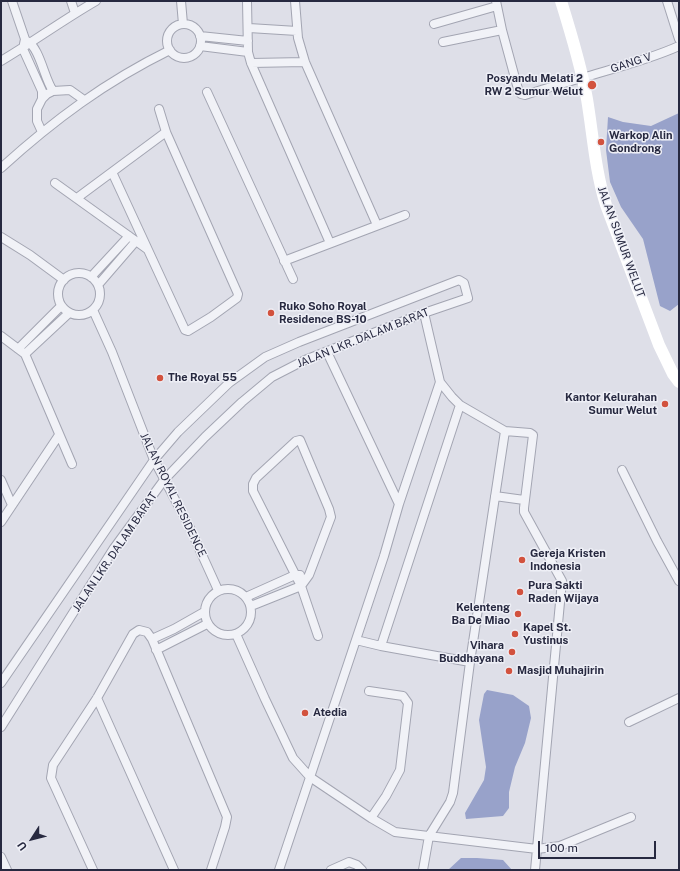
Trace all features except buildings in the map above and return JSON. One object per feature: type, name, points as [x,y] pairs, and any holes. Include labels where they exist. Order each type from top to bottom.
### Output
[{"type":"street","points":[[12,1],[28,41],[53,91]]},
{"type":"street","points":[[71,1],[75,13]]},
{"type":"street","points":[[1,61],[23,49],[28,41],[96,1]]},
{"type":"street","points":[[181,1],[182,24]]},
{"type":"street","points":[[247,1],[249,28],[248,52],[251,63],[330,243]]},
{"type":"street","points":[[295,1],[297,31],[305,62],[377,225]]},
{"type":"street","name":"JALAN SUMUR WELUT","points":[[561,1],[570,31],[586,98],[600,186],[659,345],[673,374],[679,382]]},
{"type":"street","points":[[667,1],[679,40]]},
{"type":"street","points":[[434,24],[497,4],[502,30],[444,42]]},
{"type":"street","points":[[182,24],[188,24],[193,27],[200,36],[200,46],[197,51],[186,57],[180,57],[174,54],[170,50],[167,43],[170,30],[182,24]]},
{"type":"street","points":[[249,28],[297,31]]},
{"type":"street","name":"GANG V","points":[[502,30],[518,89],[521,94],[525,95],[622,67],[664,53],[679,46]]},
{"type":"street","points":[[200,36],[248,40]]},
{"type":"street","points":[[200,46],[248,52]]},
{"type":"street","points":[[23,49],[42,91],[42,99],[37,109],[37,121],[42,132]]},
{"type":"street","points":[[1,168],[42,132],[84,100],[141,64],[170,50]]},
{"type":"street","points":[[251,63],[305,62]]},
{"type":"street","points":[[42,99],[53,91],[70,90],[84,100]]},
{"type":"street","points":[[207,92],[293,279]]},
{"type":"street","points":[[112,172],[185,330],[188,331],[211,317],[238,297],[166,132],[159,109]]},
{"type":"street","points":[[76,198],[166,132]]},
{"type":"street","points":[[55,183],[147,249]]},
{"type":"street","points":[[284,261],[405,215]]},
{"type":"street","points":[[91,277],[129,236]]},
{"type":"street","points":[[1,237],[30,255],[64,280]]},
{"type":"street","points":[[98,285],[136,242]]},
{"type":"street","points":[[77,273],[91,277],[98,285],[100,294],[99,303],[93,310],[86,314],[77,316],[69,313],[62,306],[59,300],[58,292],[64,280],[70,275],[77,273]]},
{"type":"street","name":"JALAN LKR. DALAM BARAT","points":[[1,683],[154,460],[178,432],[229,383],[265,357],[298,342],[459,280],[464,283],[468,298],[424,313],[305,360],[272,377],[242,402],[205,437],[164,480],[114,548],[1,727]]},
{"type":"street","points":[[18,348],[62,306]]},
{"type":"street","name":"JALAN ROYAL RESIDENCE","points":[[93,310],[112,352],[154,460],[189,526],[218,590]]},
{"type":"street","points":[[25,354],[69,313]]},
{"type":"street","points":[[424,313],[440,382],[452,397],[460,405],[505,431],[530,433],[533,436],[524,508],[526,516],[562,581],[535,870]]},
{"type":"street","points":[[1,336],[25,354],[72,464]]},
{"type":"street","points":[[327,352],[399,504]]},
{"type":"street","points":[[279,870],[384,556],[399,504],[440,382]]},
{"type":"street","points":[[381,646],[460,405]]},
{"type":"street","points":[[423,870],[429,836],[450,802],[453,793],[470,662],[505,431]]},
{"type":"street","points":[[1,522],[59,435]]},
{"type":"street","points":[[251,606],[301,586],[309,575],[331,517],[300,440],[298,440],[256,478],[253,484],[253,491],[301,586],[318,636]]},
{"type":"street","points":[[622,470],[657,541],[679,581]]},
{"type":"street","points":[[1,480],[12,505]]},
{"type":"street","points":[[495,496],[524,500]]},
{"type":"street","points":[[246,597],[295,575],[309,575]]},
{"type":"street","points":[[228,588],[238,591],[246,597],[251,606],[251,614],[249,623],[244,630],[228,636],[220,634],[207,624],[204,612],[206,603],[210,596],[218,590],[228,588]]},
{"type":"street","points":[[152,639],[174,629],[204,612]]},
{"type":"street","points":[[156,650],[207,624]]},
{"type":"street","points":[[93,870],[51,778],[52,765],[97,698],[133,634],[140,630],[148,632],[152,639],[227,816],[225,827],[211,870]]},
{"type":"street","points":[[236,634],[293,758],[310,777],[371,818],[395,832],[536,849],[560,846],[631,817]]},
{"type":"street","points":[[356,640],[470,662]]},
{"type":"street","points":[[369,691],[403,696],[408,703],[400,770],[386,796],[371,818]]},
{"type":"street","points":[[97,698],[174,870]]},
{"type":"street","points":[[629,722],[679,698]]},
{"type":"street","points":[[1,857],[7,870]]},
{"type":"street","points":[[331,870],[349,862],[357,865],[362,870]]},
{"type":"water","points":[[679,113],[679,304],[670,311],[660,306],[643,239],[621,207],[610,182],[606,150],[608,117],[623,122],[651,126]]},
{"type":"water","points":[[487,690],[513,695],[529,706],[531,718],[525,743],[515,767],[509,792],[509,808],[503,816],[466,819],[465,813],[484,780],[486,767],[479,720],[484,694]]},
{"type":"water","points":[[461,858],[503,860],[512,870],[448,870]]},
{"type":"place","name":"Posyandu Melati 2 RW 2 Sumur Welut","points":[[592,85]]},
{"type":"place","name":"Warkop Alin Gondrong","points":[[601,142]]},
{"type":"place","name":"Ruko Soho Royal Residence BS-10","points":[[271,313]]},
{"type":"place","name":"The Royal 55","points":[[160,378]]},
{"type":"place","name":"Kantor Kelurahan Sumur Welut","points":[[665,404]]},
{"type":"place","name":"Gereja Kristen Indonesia","points":[[522,560]]},
{"type":"place","name":"Pura Sakti Raden Wijaya","points":[[520,592]]},
{"type":"place","name":"Kelenteng Ba De Miao","points":[[518,614]]},
{"type":"place","name":"Kapel St. Yustinus","points":[[515,634]]},
{"type":"place","name":"Vihara Buddhayana","points":[[512,652]]},
{"type":"place","name":"Masjid Muhajirin","points":[[509,671]]},
{"type":"place","name":"Atedia","points":[[305,713]]}]
